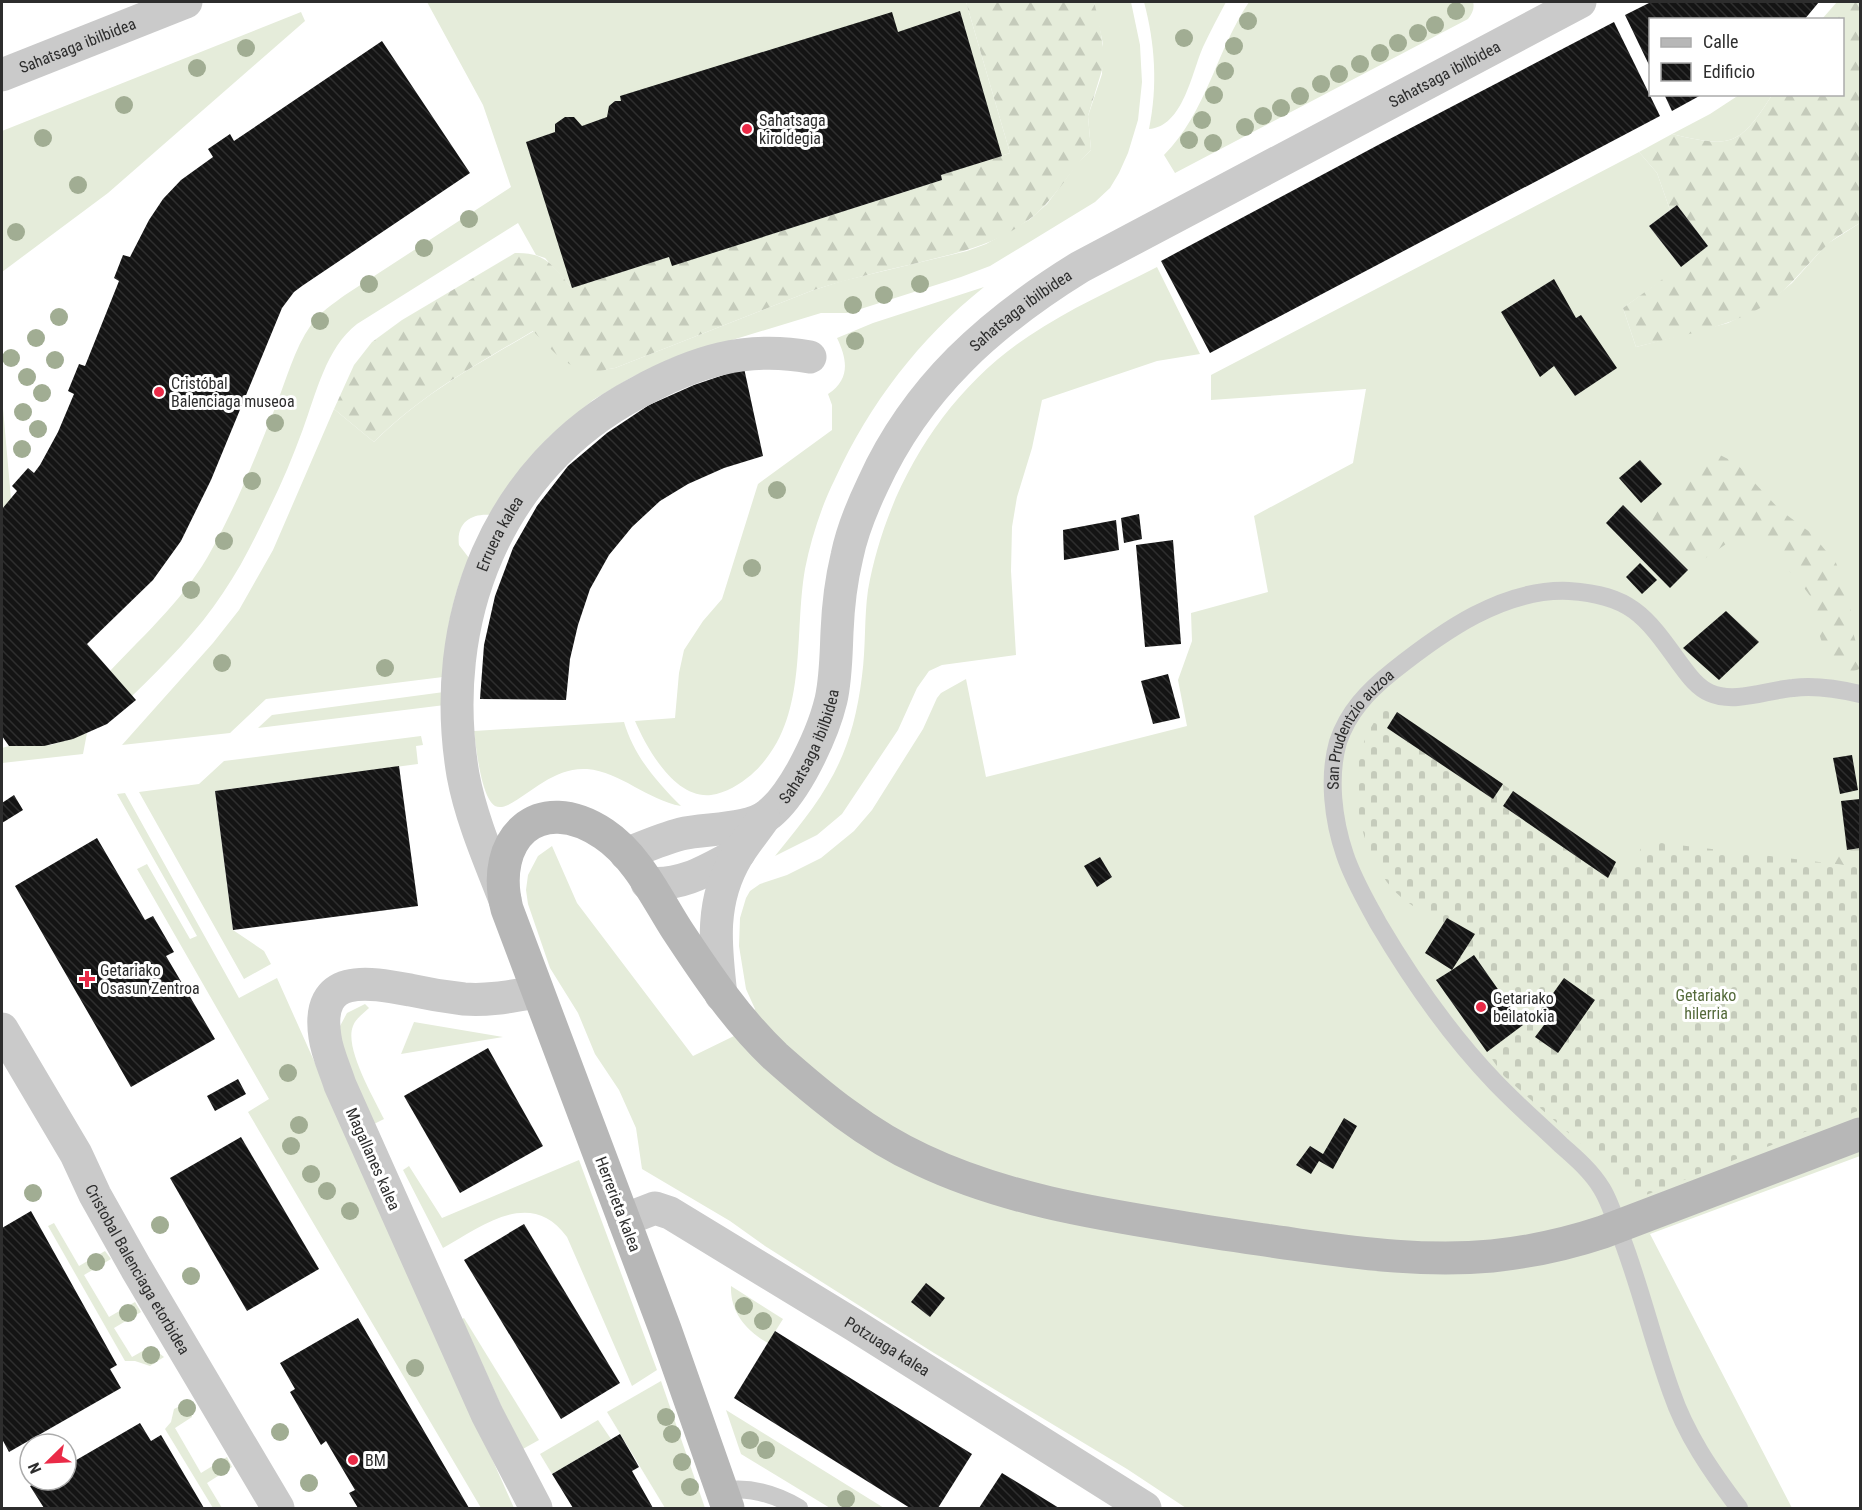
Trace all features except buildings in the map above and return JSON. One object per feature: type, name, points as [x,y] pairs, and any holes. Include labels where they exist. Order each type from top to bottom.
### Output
[{"type":"street","name":"Sahatsaga ibilbidea","points":[[2,75],[186,2]]},
{"type":"street","name":"Sahatsaga ibilbidea","points":[[626,854],[679,835],[716,830],[764,818],[780,804],[795,783],[821,731],[831,700],[842,579],[856,524],[866,498],[885,459],[906,425],[928,394],[968,350],[1020,306],[1080,267],[1580,2]]},
{"type":"street","name":"Erruera kalea","points":[[505,901],[476,825],[467,793],[461,756],[458,699],[460,659],[468,608],[480,572],[499,528],[521,493],[551,457],[585,426],[630,396],[686,370],[732,356],[759,352],[790,353],[810,357]]},
{"type":"street","name":"Herrerieta kalea","points":[[725,1500],[624,1220],[514,931],[505,901],[507,859],[512,843],[518,833],[534,821],[555,817],[579,821],[608,836],[626,854],[647,883],[721,995],[772,1053],[810,1087],[857,1123],[888,1143],[925,1162],[1004,1190],[1066,1206],[1161,1224],[1322,1248],[1404,1257],[1460,1258],[1517,1253],[1566,1243],[1618,1227],[1860,1134]]},
{"type":"street","points":[[721,995],[716,946],[717,912],[723,885],[739,853],[764,818]]},
{"type":"street","points":[[647,883],[663,884],[680,881],[739,853]]},
{"type":"street","name":"Magallanes kalea","points":[[536,1509],[487,1414],[340,1085],[328,1051],[324,1023],[329,1000],[343,987],[352,984],[376,984],[431,994],[488,1000],[537,992]]},
{"type":"street","name":"Cristobal Balenciaga etorbidea","points":[[2,1029],[76,1154],[100,1203],[278,1509]]},
{"type":"street","name":"Potzuaga kalea","points":[[624,1220],[655,1208],[670,1213],[854,1325],[1145,1509]]},
{"type":"lane","name":"San Prudentzio auzoa","points":[[1739,1509],[1703,1460],[1683,1420],[1665,1374],[1643,1297],[1618,1227],[1608,1202],[1594,1178],[1481,1066],[1417,984],[1369,907],[1349,868],[1343,850],[1335,814],[1333,776],[1335,758],[1346,724],[1356,706],[1398,667],[1449,631],[1484,612],[1512,599],[1550,591],[1570,591],[1605,597],[1634,609],[1661,634],[1692,680],[1711,694],[1732,697],[1809,687],[1860,694]]},
{"type":"lane","points":[[725,1500],[743,1489],[766,1493],[799,1509]]},
{"type":"green space","name":"Sahatsaga kiroldegia","points":[[427,2],[966,2],[1010,153],[941,175],[942,180],[672,265],[669,257],[572,288],[545,258],[536,255],[518,223],[357,324],[346,334],[323,372],[283,479],[236,573],[192,634],[132,696],[110,671],[178,598],[212,549],[246,480],[295,355],[311,325],[323,312],[345,295],[511,187],[483,105]]},
{"type":"green space","points":[[966,2],[1094,2],[1099,21],[1105,60],[1088,116],[1091,150],[1045,205],[1014,230],[958,253],[861,276],[811,291],[615,368],[597,372],[583,371],[567,362],[533,331],[470,368],[430,395],[374,442],[334,409],[354,365],[372,342],[402,320],[515,253],[526,253],[542,258],[554,267],[572,288],[669,257],[673,265],[942,180],[941,175],[1010,153]]},
{"type":"green space","points":[[1094,2],[1131,2],[1140,45],[1142,82],[1138,120],[1128,153],[1110,188],[1095,202],[990,266],[848,313],[821,313],[670,359],[632,377],[593,400],[549,437],[535,452],[491,515],[471,518],[463,525],[459,545],[469,558],[450,616],[443,677],[266,699],[230,733],[122,745],[213,643],[239,610],[273,550],[334,409],[374,442],[430,395],[534,331],[563,359],[602,370],[615,368],[811,291],[842,281],[967,251],[986,244],[1029,220],[1047,204],[1077,164],[1091,150],[1088,116],[1102,74],[1103,44]]},
{"type":"green space","points":[[1144,2],[1226,2],[1203,47],[1185,97],[1178,109],[1161,126],[1149,129],[1154,97],[1154,65],[1151,33]]},
{"type":"green space","points":[[1249,2],[1473,2],[1474,6],[1468,19],[1175,173],[1164,155],[1191,120]]},
{"type":"green space","points":[[1837,2],[1860,2],[1860,223],[1830,242],[1786,288],[1757,310],[1706,330],[1636,347],[1623,308],[1708,246],[1677,205],[1670,210],[1657,173],[1639,152],[1672,134],[1708,141],[1721,142],[1732,139],[1751,125],[1771,96],[1844,96],[1844,18],[1823,18]]},
{"type":"green space","points":[[301,12],[305,21],[108,193],[2,272],[2,131]]},
{"type":"green space","points":[[1737,96],[1771,96],[1751,125],[1732,139],[1721,142],[1708,141],[1672,134]]},
{"type":"green space","points":[[1639,152],[1657,173],[1670,210],[1649,226],[1681,267],[1623,308],[1636,347],[1728,323],[1770,301],[1792,283],[1827,244],[1860,223],[1860,1156],[1650,1234],[1792,1508],[1186,1508],[1127,1469],[934,1353],[765,1246],[730,1221],[642,1169],[636,1128],[619,1090],[595,1054],[578,1013],[550,968],[528,904],[526,890],[528,875],[538,856],[552,846],[577,903],[693,1056],[734,1036],[755,1009],[746,989],[739,946],[740,918],[750,891],[760,884],[787,875],[821,858],[854,831],[872,810],[923,729],[941,693],[966,679],[986,777],[1187,726],[1178,680],[1192,641],[1191,613],[1268,592],[1254,516],[1353,463],[1366,389],[1211,400],[1211,375]]},
{"type":"green space","points":[[1157,267],[1200,354],[1157,361],[1042,400],[1032,448],[1017,497],[1012,527],[1011,571],[1016,655],[942,665],[929,671],[917,688],[898,730],[842,814],[817,835],[775,856],[809,813],[834,774],[844,753],[857,705],[863,665],[868,590],[877,552],[904,480],[923,446],[970,386],[998,359],[1060,317]]},
{"type":"green space","points":[[984,287],[938,328],[898,374],[864,424],[830,490],[817,523],[805,569],[796,678],[791,705],[783,731],[770,754],[751,775],[727,790],[711,795],[698,794],[686,789],[674,781],[655,758],[635,721],[675,718],[679,673],[684,650],[703,621],[722,599],[758,484],[832,430],[832,405],[828,394],[841,382],[845,368],[845,361],[837,338],[873,323]]},
{"type":"green space","points":[[2,397],[11,499],[2,509]]},
{"type":"green space","points":[[1718,454],[1736,463],[1780,510],[1811,533],[1836,563],[1850,596],[1852,629],[1860,656],[1859,669],[1850,672],[1843,671],[1831,660],[1822,643],[1813,600],[1777,559],[1752,537],[1729,542],[1688,570],[1647,529],[1667,494],[1684,473],[1694,464]]},
{"type":"green space","points":[[444,692],[445,705],[258,728],[272,715]]},
{"type":"green space","name":"Getariako hilerria","points":[[1386,704],[1629,871],[1645,841],[1860,867],[1860,1110],[1641,1197],[1504,1076],[1436,980],[1451,969],[1425,953],[1443,924],[1402,898],[1391,887],[1373,858],[1361,823],[1357,787],[1361,752],[1371,727]]},
{"type":"green space","points":[[624,722],[640,757],[681,806],[657,798],[611,775],[587,769],[575,769],[555,776],[505,806],[497,807],[490,801],[480,771],[474,731]]},
{"type":"green space","points":[[87,733],[83,754],[2,763],[2,748],[51,745]]},
{"type":"green space","points":[[421,736],[423,745],[416,746],[418,764],[215,791],[233,930],[264,951],[271,964],[244,979],[139,792],[199,784],[224,761]]},
{"type":"green space","points":[[125,793],[239,998],[277,978],[514,1508],[481,1508],[248,1112],[269,1099],[137,869],[147,864],[190,939],[197,936],[117,794]]},
{"type":"green space","points":[[1835,847],[1847,850],[1860,848],[1860,867],[1835,864]]},
{"type":"green space","points":[[365,1004],[369,1008],[356,1021],[351,1035],[361,1073],[384,1119],[374,1124],[345,1061],[339,1028],[347,1013]]},
{"type":"green space","points":[[414,1022],[503,1037],[401,1054]]},
{"type":"green space","points":[[579,1160],[657,1370],[632,1386],[567,1237],[553,1222],[538,1215],[522,1213],[506,1216],[474,1230],[443,1248],[403,1170],[409,1166],[442,1218]]},
{"type":"green space","points":[[54,1223],[79,1266],[105,1251],[111,1259],[84,1275],[109,1317],[135,1302],[141,1312],[114,1328],[132,1357],[148,1348],[164,1357],[150,1366],[135,1361],[125,1361],[48,1226]]},
{"type":"green space","points":[[731,1286],[783,1319],[768,1343],[753,1333],[741,1320],[733,1304]]},
{"type":"green space","points":[[464,1318],[539,1440],[521,1450],[462,1319]]},
{"type":"green space","points":[[661,1381],[705,1508],[665,1508],[607,1412]]},
{"type":"green space","points":[[190,1401],[192,1417],[175,1428],[201,1473],[227,1457],[232,1467],[207,1483],[222,1508],[213,1508],[165,1429],[171,1422],[174,1409]]},
{"type":"green space","points":[[726,1410],[884,1508],[830,1508],[741,1454]]},
{"type":"green space","points":[[598,1420],[611,1439],[552,1474],[540,1454]]},
{"type":"place","name":"Sahatsaga kiroldegia","points":[[747,129]]},
{"type":"place","name":"Cristóbal Balenciaga museoa","points":[[159,392]]},
{"type":"place","name":"Getariako Osasun Zentroa","points":[[87,979]]},
{"type":"place","name":"Getariako beilatokia","points":[[1481,1007]]},
{"type":"place","name":"BM","points":[[353,1460]]}]
